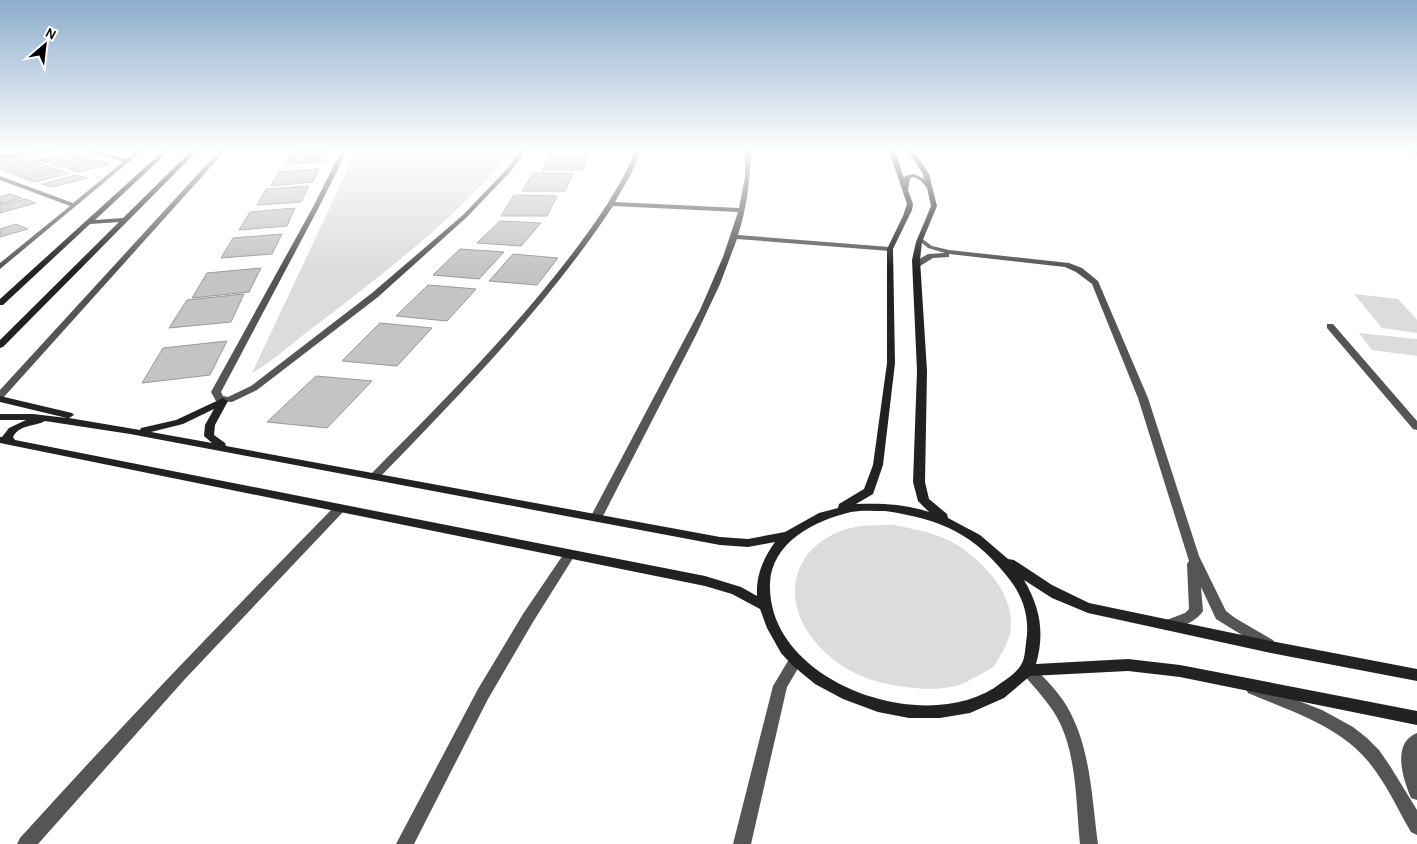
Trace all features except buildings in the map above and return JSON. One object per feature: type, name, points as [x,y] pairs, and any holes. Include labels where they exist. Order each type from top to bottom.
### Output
[{"type":"street","points":[[34,190],[74,205]]},
{"type":"street","points":[[1,265],[92,190]]},
{"type":"street","points":[[0,303],[123,190]]},
{"type":"street","points":[[0,345],[155,190]]},
{"type":"street","points":[[0,396],[186,190]]},
{"type":"street","points":[[223,401],[216,396],[216,392],[324,190]]},
{"type":"street","points":[[130,431],[167,426],[223,401],[238,397],[254,388],[375,295],[465,216],[489,190]]},
{"type":"street","points":[[376,475],[481,366],[526,316],[564,271],[620,190]]},
{"type":"street","points":[[596,516],[649,421],[701,316],[734,237],[745,190]]},
{"type":"street","points":[[905,192],[910,204],[909,212],[892,241],[890,249],[891,364],[878,465],[870,491],[834,511],[808,521],[787,536],[772,556],[764,579],[765,606],[776,634],[796,660],[827,685],[866,703],[908,712],[950,711],[987,700],[1012,686],[1028,670],[1036,626],[1028,597],[1012,569],[988,546]]},
{"type":"street","points":[[931,192],[934,206],[920,239],[916,264],[922,370],[919,482],[924,501],[936,512],[988,546],[1020,570],[1071,602],[1088,608],[1276,648],[1417,675]]},
{"type":"street","points":[[612,204],[740,210]]},
{"type":"street","points":[[88,222],[126,220]]},
{"type":"street","points":[[734,237],[890,249]]},
{"type":"street","points":[[920,239],[940,250],[1066,265],[1079,270],[1095,283],[1143,398],[1193,556],[1221,615],[1240,629],[1276,648]]},
{"type":"street","points":[[916,264],[924,258],[937,255],[994,257]]},
{"type":"street","points":[[1330,326],[1417,427]]},
{"type":"street","points":[[0,399],[60,412],[101,426]]},
{"type":"street","points":[[223,401],[210,425],[208,436],[215,442],[228,448]]},
{"type":"street","points":[[0,425],[2,421],[0,418],[24,415],[55,418],[376,475],[720,541],[748,543],[787,536]]},
{"type":"street","points":[[55,418],[33,421],[15,428],[8,434],[6,441],[705,581],[736,590],[765,606]]},
{"type":"street","points":[[834,511],[864,507],[896,508],[928,515],[958,527]]},
{"type":"street","points":[[26,844],[103,756],[339,509]]},
{"type":"street","points":[[405,844],[483,694],[528,618],[569,555]]},
{"type":"street","points":[[1169,625],[1190,617],[1196,611],[1193,556]]},
{"type":"street","points":[[742,844],[780,686],[796,660]]},
{"type":"street","points":[[1028,670],[1128,665],[1180,671],[1417,718]]},
{"type":"street","points":[[1028,670],[1050,697],[1068,724],[1078,758],[1089,844]]},
{"type":"street","points":[[1236,682],[1320,718],[1362,744],[1373,756],[1417,826]]},
{"type":"street","points":[[1417,740],[1410,747],[1409,760],[1417,792]]},
{"type":"shaded area","points":[[338,190],[476,190],[445,221],[370,283],[278,356],[252,373]]},
{"type":"shaded area","points":[[1354,294],[1398,299],[1417,320],[1417,333],[1382,328]]},
{"type":"shaded area","points":[[1359,333],[1417,339],[1417,356],[1372,350]]},
{"type":"shaded area","points":[[893,525],[926,532],[950,541],[983,566],[994,579],[1003,592],[1009,607],[1011,622],[1009,638],[993,667],[964,683],[950,687],[928,689],[899,686],[875,681],[853,672],[824,652],[812,638],[803,624],[797,608],[795,591],[797,575],[805,558],[823,540],[846,529],[862,526]]}]
